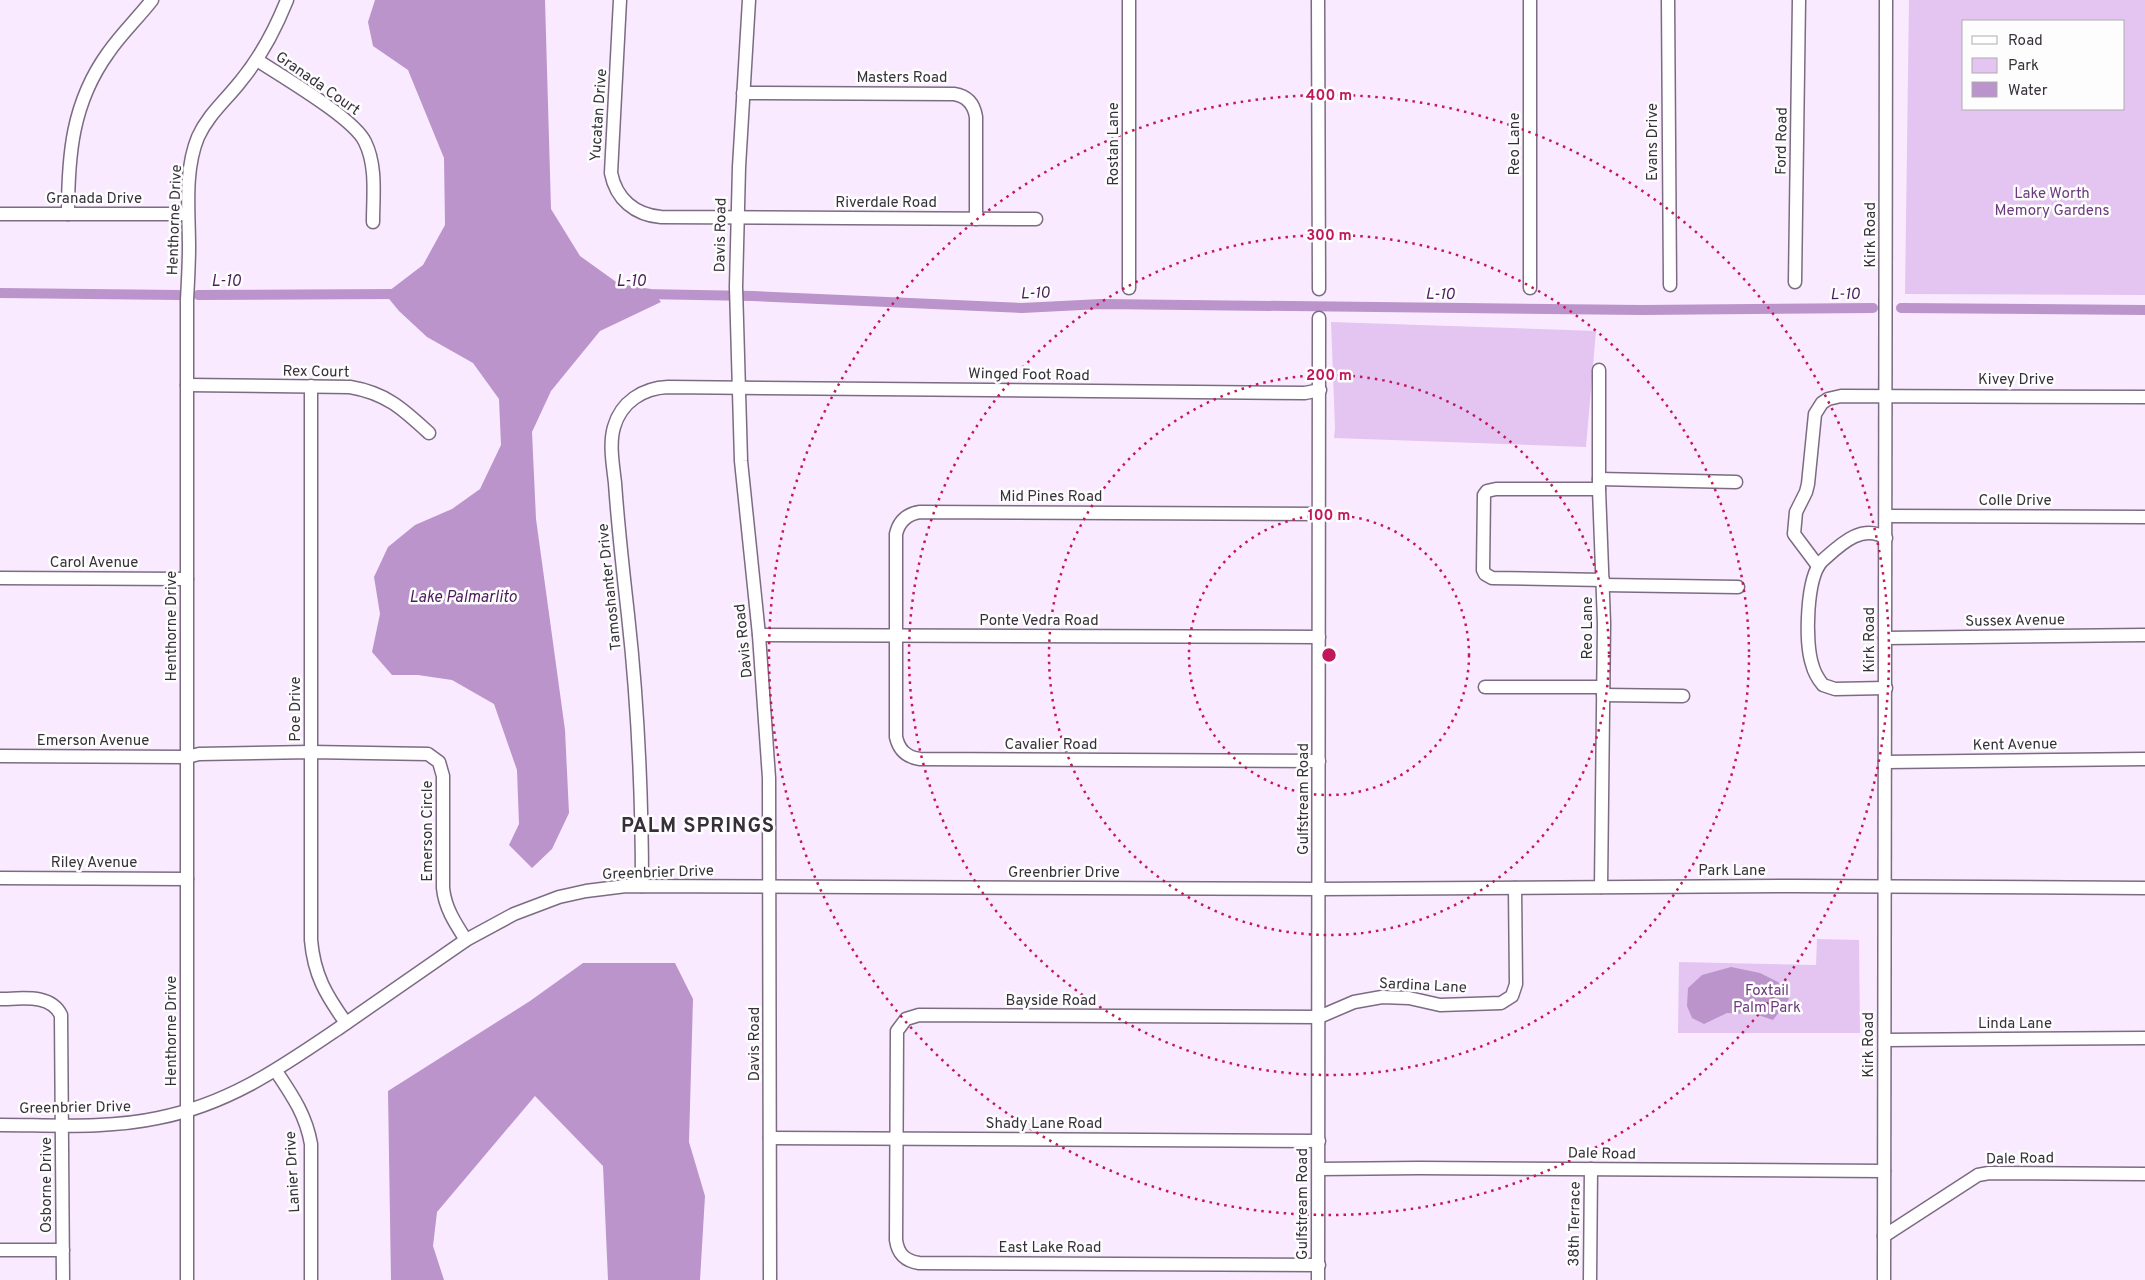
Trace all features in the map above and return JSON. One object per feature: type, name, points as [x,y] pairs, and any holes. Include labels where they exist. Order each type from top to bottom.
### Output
[{"type":"street","points":[[68,214],[70,150],[81,104],[108,53],[152,0]]},
{"type":"street","name":"Henthorne Drive","points":[[187,1280],[187,386],[189,246],[187,214],[191,168],[198,138],[213,113],[257,60],[287,0]]},
{"type":"street","name":"Yucatan Drive","points":[[620,0],[610,166],[612,179],[617,191],[630,206],[648,215],[661,217],[737,217]]},
{"type":"street","name":"Davis Road","points":[[749,0],[737,217],[737,387],[746,518],[759,634],[769,778],[770,1280]]},
{"type":"street","name":"Rostan Lane","points":[[1129,0],[1129,288]]},
{"type":"street","points":[[1318,0],[1319,289]]},
{"type":"street","name":"Reo Lane","points":[[1530,0],[1530,288]]},
{"type":"street","name":"Evans Drive","points":[[1668,0],[1670,285]]},
{"type":"street","name":"Ford Road","points":[[1795,282],[1799,0]]},
{"type":"street","name":"Kirk Road","points":[[1884,1280],[1886,0]]},
{"type":"street","name":"Granada Court","points":[[257,60],[333,111],[359,132],[370,156],[373,222]]},
{"type":"street","name":"Masters Road","points":[[743,93],[954,94],[967,98],[975,110],[976,117],[976,219]]},
{"type":"street","name":"Granada Drive","points":[[0,214],[187,214]]},
{"type":"street","name":"Riverdale Road","points":[[737,217],[1036,219]]},
{"type":"street","name":"Gulfstream Road","points":[[1318,1280],[1319,318]]},
{"type":"street","name":"Reo Lane","points":[[1599,370],[1599,484],[1603,582],[1601,887]]},
{"type":"street","name":"Rex Court","points":[[187,386],[350,387],[378,393],[402,408],[429,433]]},
{"type":"street","name":"Poe Drive","points":[[311,386],[312,955],[320,984],[346,1023]]},
{"type":"street","name":"Tamoshanter Drive","points":[[642,886],[639,745],[634,670],[619,539],[613,462],[613,432],[617,419],[624,407],[647,390],[668,386],[737,387]]},
{"type":"street","name":"Winged Foot Road","points":[[737,387],[1305,393],[1320,390]]},
{"type":"street","name":"Kivey Drive","points":[[1818,566],[1794,534],[1796,512],[1808,484],[1815,414],[1822,403],[1834,396],[2145,397]]},
{"type":"street","points":[[1736,482],[1599,484],[1487,491],[1484,495],[1483,570],[1485,574],[1492,578],[1738,586]]},
{"type":"street","name":"Mid Pines Road","points":[[896,635],[896,534],[902,521],[913,513],[1320,514]]},
{"type":"street","name":"Colle Drive","points":[[1886,516],[2145,516]]},
{"type":"street","points":[[1886,538],[1872,532],[1860,533],[1829,555],[1818,566],[1810,588],[1809,607],[1810,655],[1814,672],[1823,685],[1828,687],[1886,688]]},
{"type":"street","name":"Carol Avenue","points":[[0,578],[187,579]]},
{"type":"street","name":"Ponte Vedra Road","points":[[759,634],[1319,638]]},
{"type":"street","name":"Cavalier Road","points":[[896,635],[896,736],[901,750],[912,758],[1319,761]]},
{"type":"street","name":"Sussex Avenue","points":[[1885,638],[2145,635]]},
{"type":"street","points":[[1485,687],[1683,696]]},
{"type":"street","name":"Emerson Circle","points":[[187,757],[199,754],[311,752],[421,752],[428,754],[439,762],[443,776],[444,895],[451,916],[466,940]]},
{"type":"street","name":"Emerson Avenue","points":[[0,756],[187,757]]},
{"type":"street","name":"Kent Avenue","points":[[1885,762],[2145,759]]},
{"type":"street","name":"Riley Avenue","points":[[0,878],[187,879]]},
{"type":"street","name":"Greenbrier Drive","points":[[0,1125],[131,1123],[187,1112],[245,1089],[276,1071],[466,940],[514,914],[559,897],[613,888],[642,886],[1319,889]]},
{"type":"street","name":"Park Lane","points":[[1319,889],[1601,887],[2145,888]]},
{"type":"street","name":"Sardina Lane","points":[[1319,1017],[1354,1002],[1382,997],[1409,998],[1440,1005],[1501,1003],[1507,1000],[1515,991],[1516,984],[1515,888]]},
{"type":"street","name":"Osborne Drive","points":[[0,999],[39,999],[52,1004],[58,1009],[62,1022],[62,1280]]},
{"type":"street","name":"Bayside Road","points":[[896,1139],[896,1038],[901,1024],[912,1016],[1319,1017]]},
{"type":"street","name":"Linda Lane","points":[[1885,1040],[2145,1038]]},
{"type":"street","name":"Lanier Drive","points":[[276,1071],[298,1103],[311,1144],[311,1280]]},
{"type":"street","name":"Shady Lane Road","points":[[770,1138],[1319,1141]]},
{"type":"street","name":"East Lake Road","points":[[896,1139],[896,1240],[900,1254],[912,1262],[1318,1265]]},
{"type":"street","name":"Dale Road","points":[[1319,1169],[1419,1168],[1884,1172]]},
{"type":"street","name":"38th Terrace","points":[[1590,1280],[1591,1169]]},
{"type":"street","name":"Dale Road","points":[[1884,1236],[1978,1175],[1989,1173],[2145,1174]]},
{"type":"street","points":[[0,1250],[62,1250]]},
{"type":"green space","name":"Lake Worth Memory Gardens","points":[[1909,0],[2145,0],[2145,295],[1905,294]]},
{"type":"green space","points":[[1331,322],[1596,331],[1586,447],[1334,438]]},
{"type":"green space","name":"Foxtail Palm Park","points":[[1817,939],[1859,940],[1860,1033],[1678,1033],[1679,962],[1816,965]]},
{"type":"water","name":"Lake Palmarlito","points":[[375,0],[545,0],[551,209],[580,256],[619,284],[651,289],[661,302],[600,331],[551,391],[532,432],[536,519],[565,730],[569,813],[552,849],[532,868],[509,845],[519,824],[517,770],[494,704],[452,680],[418,675],[392,675],[372,652],[380,614],[374,577],[388,547],[415,525],[452,509],[480,489],[501,445],[499,399],[473,363],[427,337],[399,311],[385,294],[423,265],[445,225],[444,158],[408,70],[373,46],[368,22]]},
{"type":"water","points":[[583,963],[675,963],[693,999],[689,1142],[705,1196],[700,1280],[608,1280],[603,1166],[535,1096],[437,1212],[433,1246],[444,1280],[391,1280],[388,1091],[530,1001]]},
{"type":"water","points":[[1731,967],[1760,973],[1778,982],[1789,999],[1773,1020],[1755,1014],[1727,1013],[1704,1024],[1692,1018],[1687,1006],[1688,988],[1702,975]]},
{"type":"waterway","name":"L-10","points":[[0,293],[179,295]]},
{"type":"waterway","name":"L-10","points":[[198,295],[398,294]]},
{"type":"waterway","name":"L-10","points":[[642,294],[753,296],[1022,308],[1101,304],[1642,310],[1873,308]]},
{"type":"waterway","name":"L-10","points":[[1901,308],[2145,310]]},
{"type":"district","name":"PALM SPRINGS","points":[[698,825]]}]
